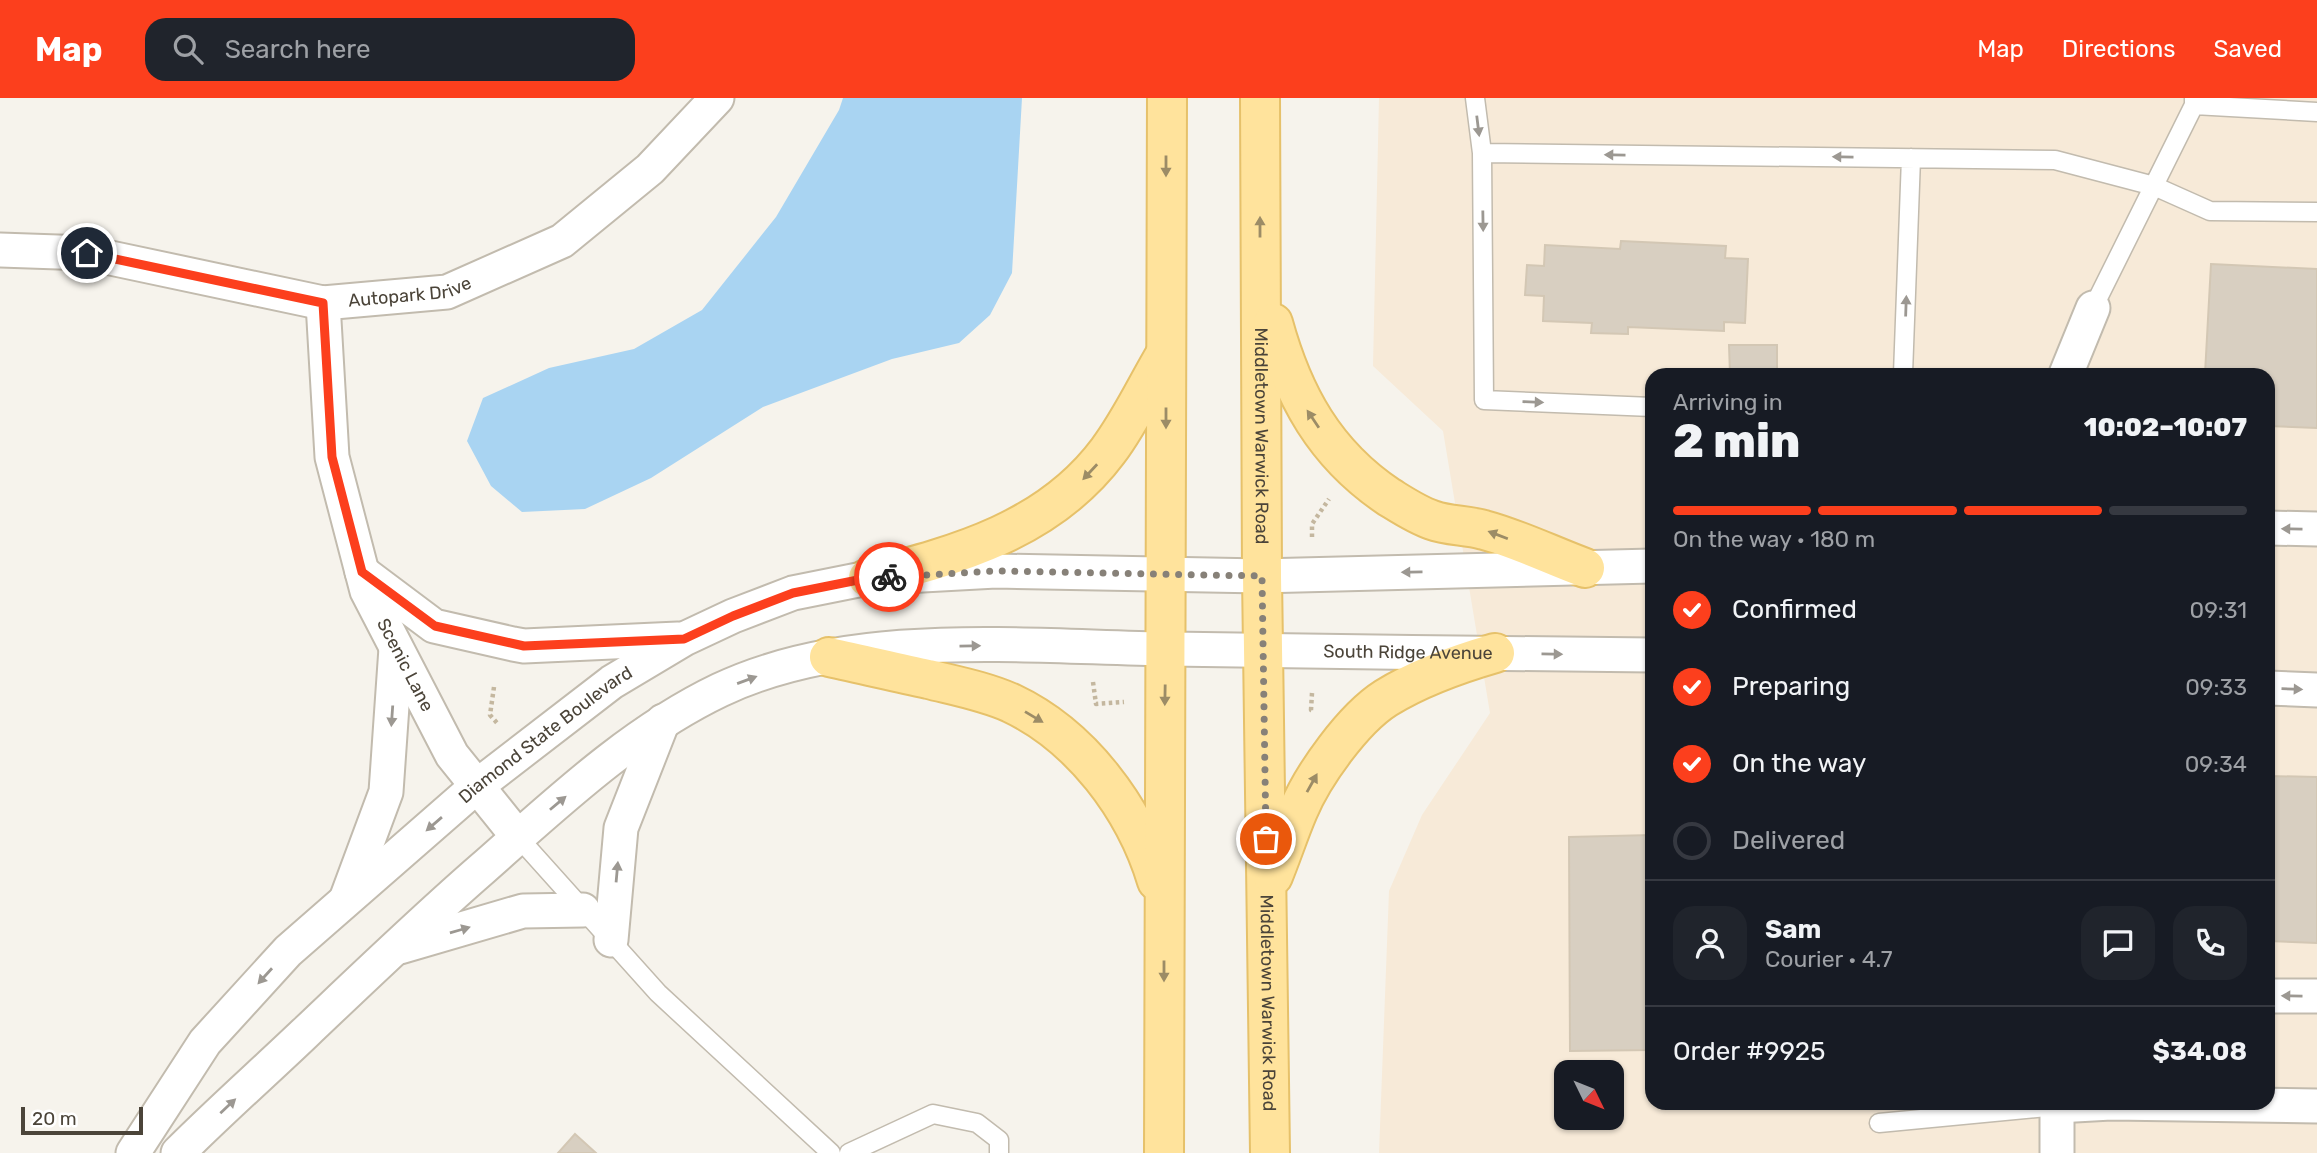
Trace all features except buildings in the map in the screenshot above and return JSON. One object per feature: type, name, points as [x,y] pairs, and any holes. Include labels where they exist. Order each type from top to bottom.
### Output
[{"type":"main road","points":[[1164,1153],[1167,98]]},
{"type":"main road","name":"Middletown Warwick Road","points":[[1260,98],[1262,576],[1270,1153]]},
{"type":"main road","points":[[1260,274],[1283,362],[1303,404],[1329,443],[1355,471],[1403,506],[1432,520],[1485,530],[1585,568]]},
{"type":"main road","points":[[868,578],[937,561],[980,546],[1014,530],[1053,504],[1087,476],[1109,450],[1166,353]]},
{"type":"main road","points":[[1266,891],[1298,810],[1315,777],[1352,729],[1383,700],[1413,683],[1449,667],[1495,653]]},
{"type":"main road","points":[[829,657],[973,690],[1010,703],[1039,719],[1062,737],[1109,786],[1149,856],[1164,915]]},
{"type":"street","name":"Autopark Drive","points":[[0,250],[87,253],[323,303],[447,292],[562,241],[650,169],[717,98]]},
{"type":"street","name":"Scenic Lane","points":[[323,303],[332,457],[367,591],[452,755],[518,837]]},
{"type":"street","points":[[2068,368],[2093,308]]},
{"type":"street","points":[[2080,368],[2082,343],[2093,308]]},
{"type":"street","points":[[2275,528],[2317,529]]},
{"type":"street","points":[[1262,576],[1645,566]]},
{"type":"street","name":"Diamond State Boulevard","points":[[134,1153],[205,1042],[288,951],[477,786],[612,682],[684,639],[733,616],[793,593],[868,578],[996,571],[1262,576]]},
{"type":"street","points":[[362,572],[435,626],[524,646],[684,639]]},
{"type":"street","points":[[178,1153],[394,949],[590,775],[664,719],[723,688],[776,669],[888,647],[1040,645],[1165,649]]},
{"type":"street","points":[[346,901],[386,792],[396,648]]},
{"type":"street","name":"South Ridge Avenue","points":[[1165,649],[1645,655]]},
{"type":"street","points":[[2275,688],[2317,690]]},
{"type":"street","points":[[611,940],[621,828],[664,719]]},
{"type":"street","points":[[394,949],[523,911],[583,910]]},
{"type":"street","points":[[2275,996],[2317,996]]},
{"type":"street","points":[[2275,1105],[2317,1106]]},
{"type":"street","points":[[2057,1110],[2057,1153]]},
{"type":"lane","points":[[1475,98],[1482,153],[1484,400],[1645,407]]},
{"type":"lane","points":[[2093,308],[2194,102],[2317,112]]},
{"type":"lane","points":[[1482,153],[2055,160],[2154,187],[2210,211],[2317,212]]},
{"type":"lane","points":[[1903,368],[1911,158]]},
{"type":"lane","points":[[518,837],[658,993],[831,1153]]},
{"type":"lane","points":[[1879,1123],[2001,1110]]},
{"type":"lane","points":[[849,1153],[933,1114],[977,1123],[999,1140],[999,1153]]},
{"type":"path","points":[[1312,538],[1312,524],[1336,489]]},
{"type":"path","points":[[1093,680],[1096,704],[1125,702]]},
{"type":"path","points":[[494,687],[490,715],[505,732]]},
{"type":"shaded area","points":[[1379,98],[2317,98],[2317,1153],[1379,1153],[1389,891],[1422,815],[1490,713],[1443,431],[1373,366]]},
{"type":"water","points":[[843,98],[1022,98],[1012,273],[990,315],[959,343],[892,359],[763,407],[651,478],[585,509],[522,512],[491,486],[467,441],[483,398],[549,368],[634,349],[702,310],[776,217],[839,110]]},
{"type":"way so far","points":[[889,577],[996,571],[1262,576],[1266,839]]},
{"type":"route","points":[[87,253],[323,303],[332,457],[362,572],[435,626],[524,646],[684,639],[733,616],[793,593],[868,578],[889,577]]}]
